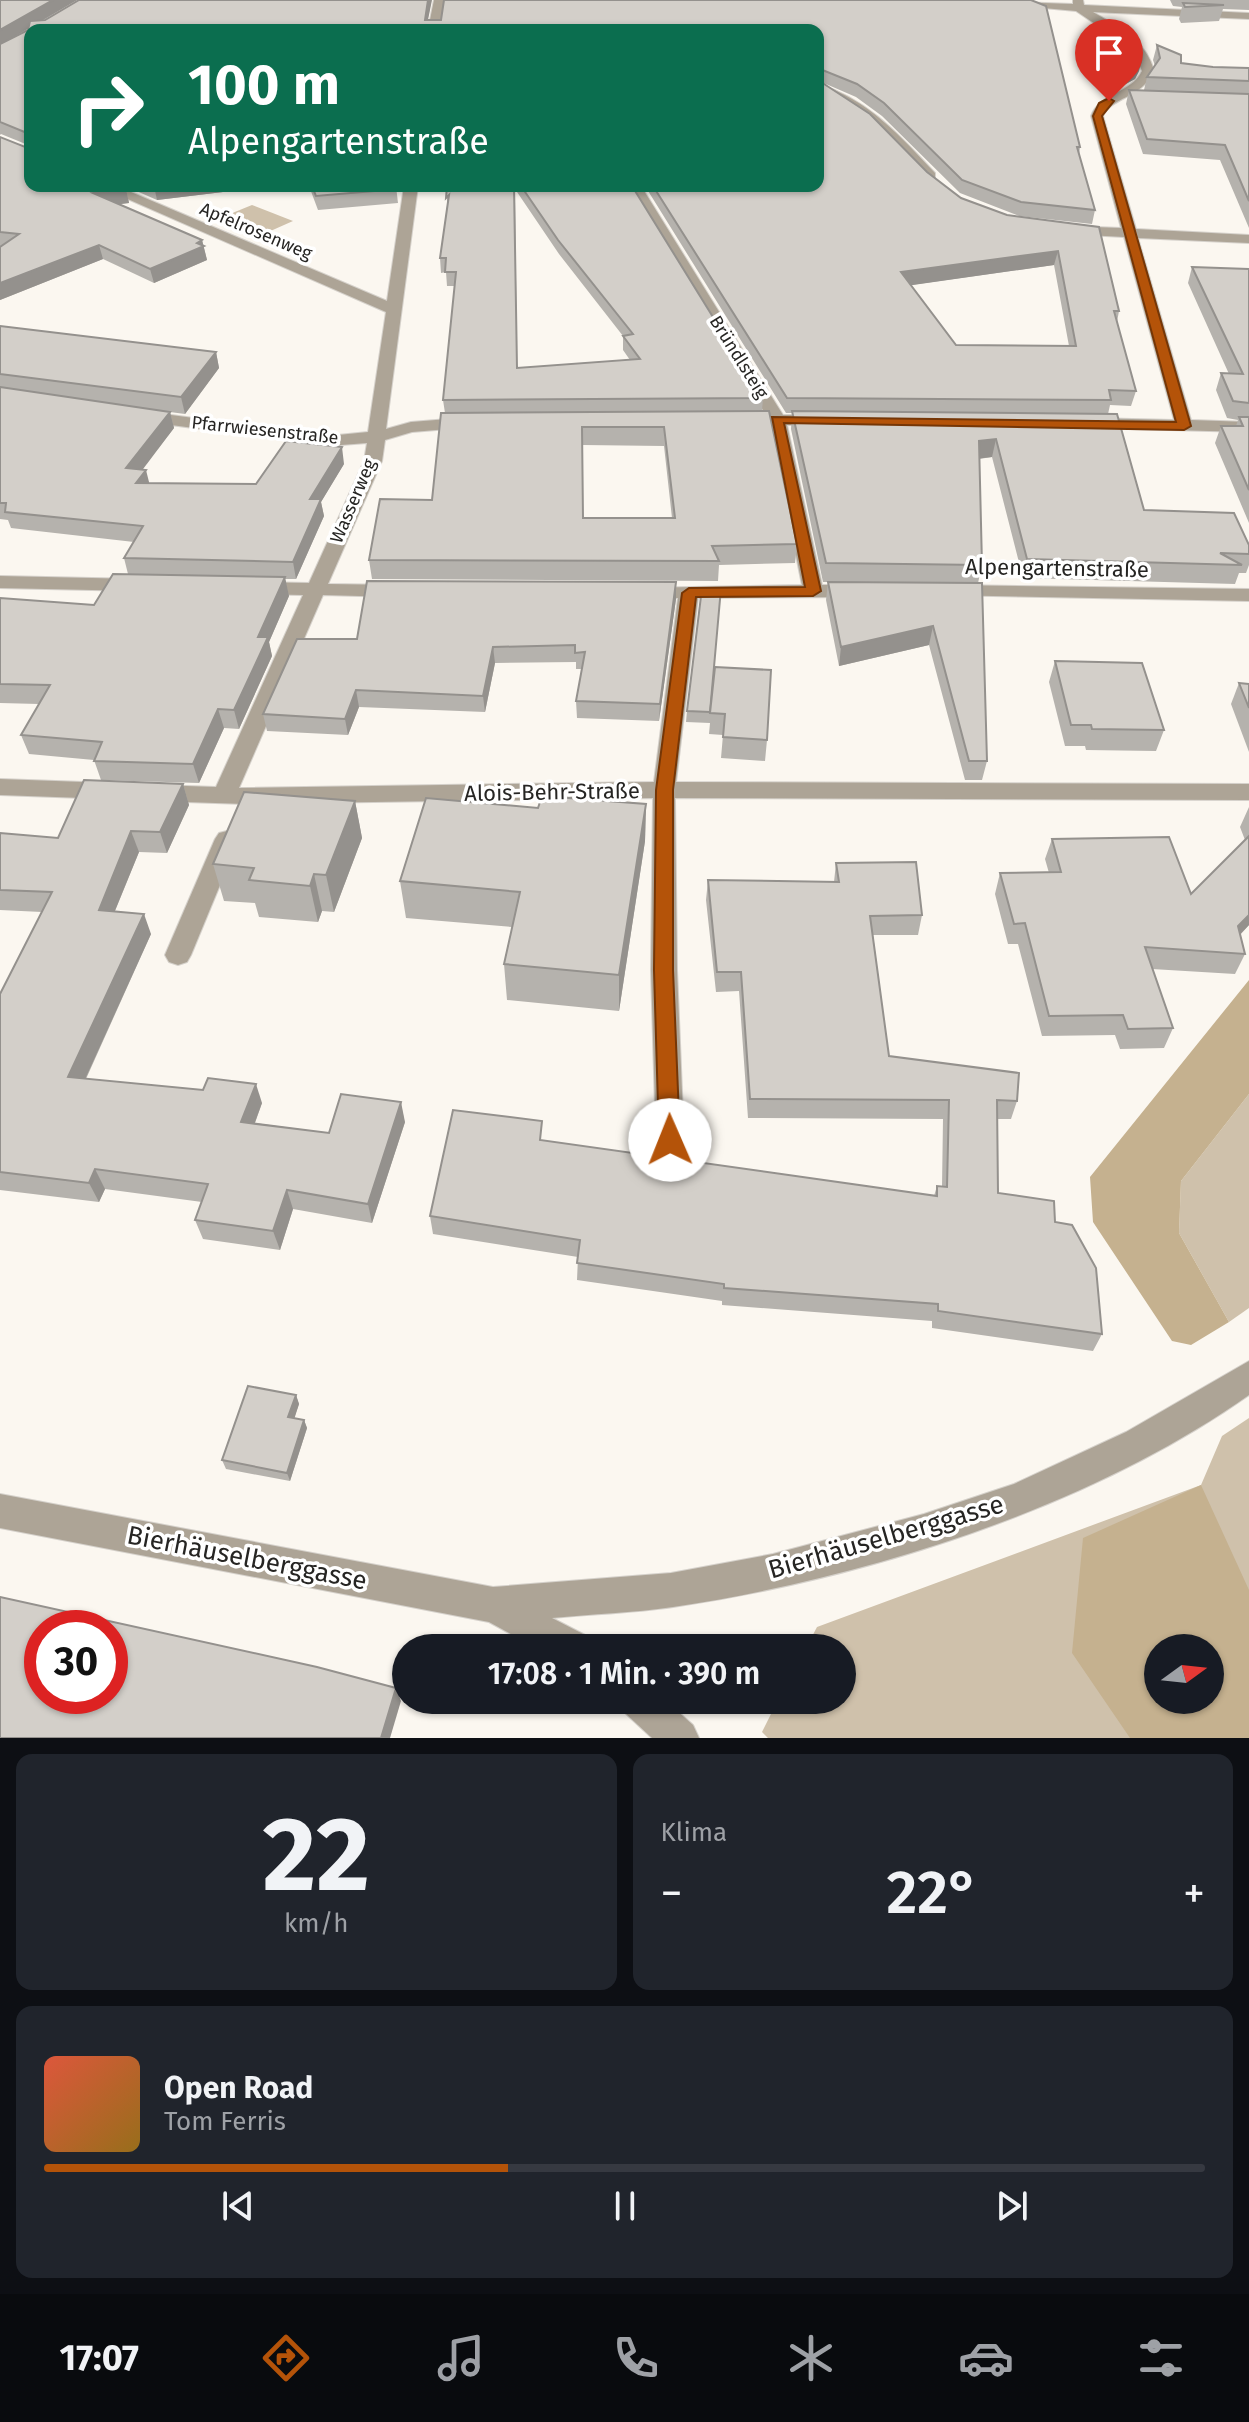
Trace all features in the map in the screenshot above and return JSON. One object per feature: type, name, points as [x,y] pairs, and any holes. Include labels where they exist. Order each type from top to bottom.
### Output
[{"type":"street","points":[[435,24],[439,0]]},
{"type":"street","points":[[1000,4],[1079,4],[1249,16]]},
{"type":"street","points":[[1079,4],[1145,55],[1148,72],[1144,79],[1103,105],[1097,116],[1184,426]]},
{"type":"street","points":[[824,90],[845,96],[875,118],[940,186]]},
{"type":"street","points":[[1119,97],[1148,98]]},
{"type":"street","name":"Apfelrosenweg","points":[[119,192],[393,309]]},
{"type":"street","name":"Wasserweg","points":[[178,955],[234,796],[314,590],[373,461],[410,192]]},
{"type":"street","name":"Bründlsteig","points":[[638,192],[777,419],[813,591]]},
{"type":"street","points":[[1046,228],[1249,239]]},
{"type":"street","name":"Pfarrwiesenstraße","points":[[125,414],[328,441],[376,437],[411,427],[493,422]]},
{"type":"street","points":[[714,420],[840,420]]},
{"type":"street","points":[[1076,423],[1249,427]]},
{"type":"street","points":[[0,582],[157,586]]},
{"type":"street","points":[[236,588],[423,591]]},
{"type":"street","points":[[627,592],[873,591]]},
{"type":"street","name":"Alpengartenstraße","points":[[934,591],[1249,595]]},
{"type":"street","points":[[670,1140],[664,970],[664,790],[689,593]]},
{"type":"street","name":"Alois-Behr-Straße","points":[[0,787],[234,796],[664,790],[1249,792]]},
{"type":"street","name":"Bierhäuselberggasse","points":[[0,1511],[493,1605],[671,1590],[773,1571],[924,1531],[1018,1499],[1078,1473],[1206,1406],[1249,1376]]},
{"type":"street","name":"Bierhäuselberggasse","points":[[493,1605],[546,1634]]},
{"type":"street","points":[[653,1714],[680,1738]]},
{"type":"shaded area","points":[[252,205],[293,221],[266,233],[225,216]]},
{"type":"shaded area","points":[[1249,980],[1249,1094],[1181,1181],[1179,1233],[1229,1322],[1191,1345],[1172,1341],[1093,1222],[1090,1177]]},
{"type":"shaded area","points":[[1249,1094],[1249,1308],[1229,1322],[1179,1233],[1181,1181]]},
{"type":"shaded area","points":[[1249,1418],[1249,1738],[768,1738],[762,1732],[771,1714],[856,1714],[856,1634],[813,1634],[817,1627],[1201,1485],[1222,1436]]},
{"type":"shaded area","points":[[1201,1485],[1249,1590],[1249,1738],[1130,1738],[1072,1653],[1083,1538]]},
{"type":"building","points":[[0,0],[53,0],[0,30]]},
{"type":"building","points":[[79,0],[428,0],[425,20],[441,20],[444,0],[1031,0],[1046,6],[1080,147],[1077,147],[1095,210],[1021,202],[962,180],[884,103],[857,84],[824,71],[824,24],[29,24],[30,21],[45,20]]},
{"type":"building","points":[[1183,3],[1224,5],[1185,7]]},
{"type":"building","points":[[24,32],[24,132],[0,122],[0,44]]},
{"type":"building","points":[[1105,32],[1132,43],[1141,62],[1137,70],[1122,78]]},
{"type":"building","points":[[1157,45],[1181,55],[1181,63],[1249,68],[1249,81],[1147,77],[1160,58]]},
{"type":"building","points":[[824,84],[870,114],[927,172],[961,198],[1007,215],[1099,227],[1119,311],[1114,311],[1136,391],[1109,390],[1111,400],[787,398],[657,192],[824,192]],"holes":[[[1058,251],[1076,346],[956,345],[901,272]]]},
{"type":"building","points":[[1129,90],[1249,94],[1249,201],[1225,145],[1147,139]]},
{"type":"building","points":[[0,137],[24,147],[24,192],[101,192],[93,193],[202,240],[197,243],[204,246],[150,269],[99,245],[0,283],[0,247],[19,234],[0,232]]},
{"type":"building","points":[[314,192],[362,192],[316,196]]},
{"type":"building","points":[[446,192],[514,192],[517,368],[640,359],[623,336],[633,334],[558,240],[525,192],[636,192],[763,398],[443,400],[456,272],[445,272],[446,258],[440,258],[449,195],[446,198]]},
{"type":"building","points":[[1192,267],[1249,269],[1249,403],[1233,401],[1221,373],[1243,374]]},
{"type":"building","points":[[0,326],[216,352],[181,397],[0,374]]},
{"type":"building","points":[[0,387],[170,412],[126,468],[146,470],[136,483],[256,484],[286,441],[342,447],[310,499],[321,499],[293,562],[124,558],[143,526],[5,512],[6,503],[0,503]]},
{"type":"building","points":[[769,411],[797,544],[712,546],[719,561],[369,560],[380,499],[432,500],[441,413]],"holes":[[[582,427],[664,427],[675,518],[583,518]]]},
{"type":"building","points":[[792,411],[1117,414],[1144,510],[1234,513],[1249,545],[1249,554],[1220,553],[1242,565],[1027,559],[996,439],[979,441],[982,565],[826,563]]},
{"type":"building","points":[[1239,417],[1249,417],[1249,490],[1221,426],[1243,426]]},
{"type":"building","points":[[113,574],[285,577],[258,637],[268,637],[234,710],[218,709],[193,764],[94,761],[102,742],[21,735],[50,685],[0,684],[0,598],[94,605]]},
{"type":"building","points":[[367,581],[676,582],[660,704],[576,701],[585,652],[575,653],[575,645],[493,647],[483,696],[356,690],[345,719],[263,714],[297,639],[357,639]]},
{"type":"building","points":[[828,582],[982,583],[987,761],[969,761],[933,626],[841,647]]},
{"type":"building","points":[[702,588],[721,588],[710,712],[687,711]]},
{"type":"building","points":[[1055,661],[1142,663],[1164,730],[1092,729],[1091,725],[1071,725]]},
{"type":"building","points":[[715,667],[771,670],[767,740],[723,737],[725,714],[710,713]]},
{"type":"building","points":[[1239,683],[1249,684],[1249,708]]},
{"type":"building","points":[[84,780],[183,784],[160,832],[131,831],[99,910],[144,914],[68,1077],[203,1090],[208,1078],[256,1084],[241,1122],[329,1133],[341,1094],[401,1102],[368,1204],[287,1190],[273,1231],[195,1220],[208,1184],[95,1169],[89,1183],[0,1172],[0,994],[52,892],[0,890],[0,833],[58,838]]},
{"type":"building","points":[[244,792],[355,801],[326,875],[314,874],[310,886],[249,880],[254,868],[213,864]]},
{"type":"building","points":[[542,796],[646,804],[619,975],[504,964],[520,892],[400,881],[426,798],[538,808]]},
{"type":"building","points":[[1249,836],[1249,915],[1238,926],[1245,954],[1145,947],[1173,1028],[1128,1029],[1123,1015],[1049,1016],[1025,923],[1014,924],[1000,873],[1061,872],[1052,839],[1169,837],[1191,894]]},
{"type":"building","points":[[916,862],[922,915],[870,916],[889,1056],[1019,1073],[1017,1101],[997,1100],[998,1193],[1054,1201],[1055,1222],[1072,1225],[1096,1268],[1102,1334],[938,1311],[938,1304],[724,1288],[724,1284],[577,1263],[580,1240],[430,1216],[453,1110],[542,1121],[540,1140],[937,1196],[937,1186],[947,1187],[949,1100],[750,1099],[741,972],[717,972],[708,880],[839,882],[836,863]]},
{"type":"building","points":[[248,1386],[296,1395],[288,1417],[304,1420],[287,1473],[222,1460]]},
{"type":"building","points":[[0,1597],[59,1610],[24,1610],[24,1714],[128,1714],[128,1625],[392,1687],[392,1701],[381,1738],[0,1738]]},
{"type":"route","points":[[670,1140],[664,970],[664,790],[689,593],[813,591],[777,419],[1184,426],[1097,116],[1098,110],[1109,101]]}]
